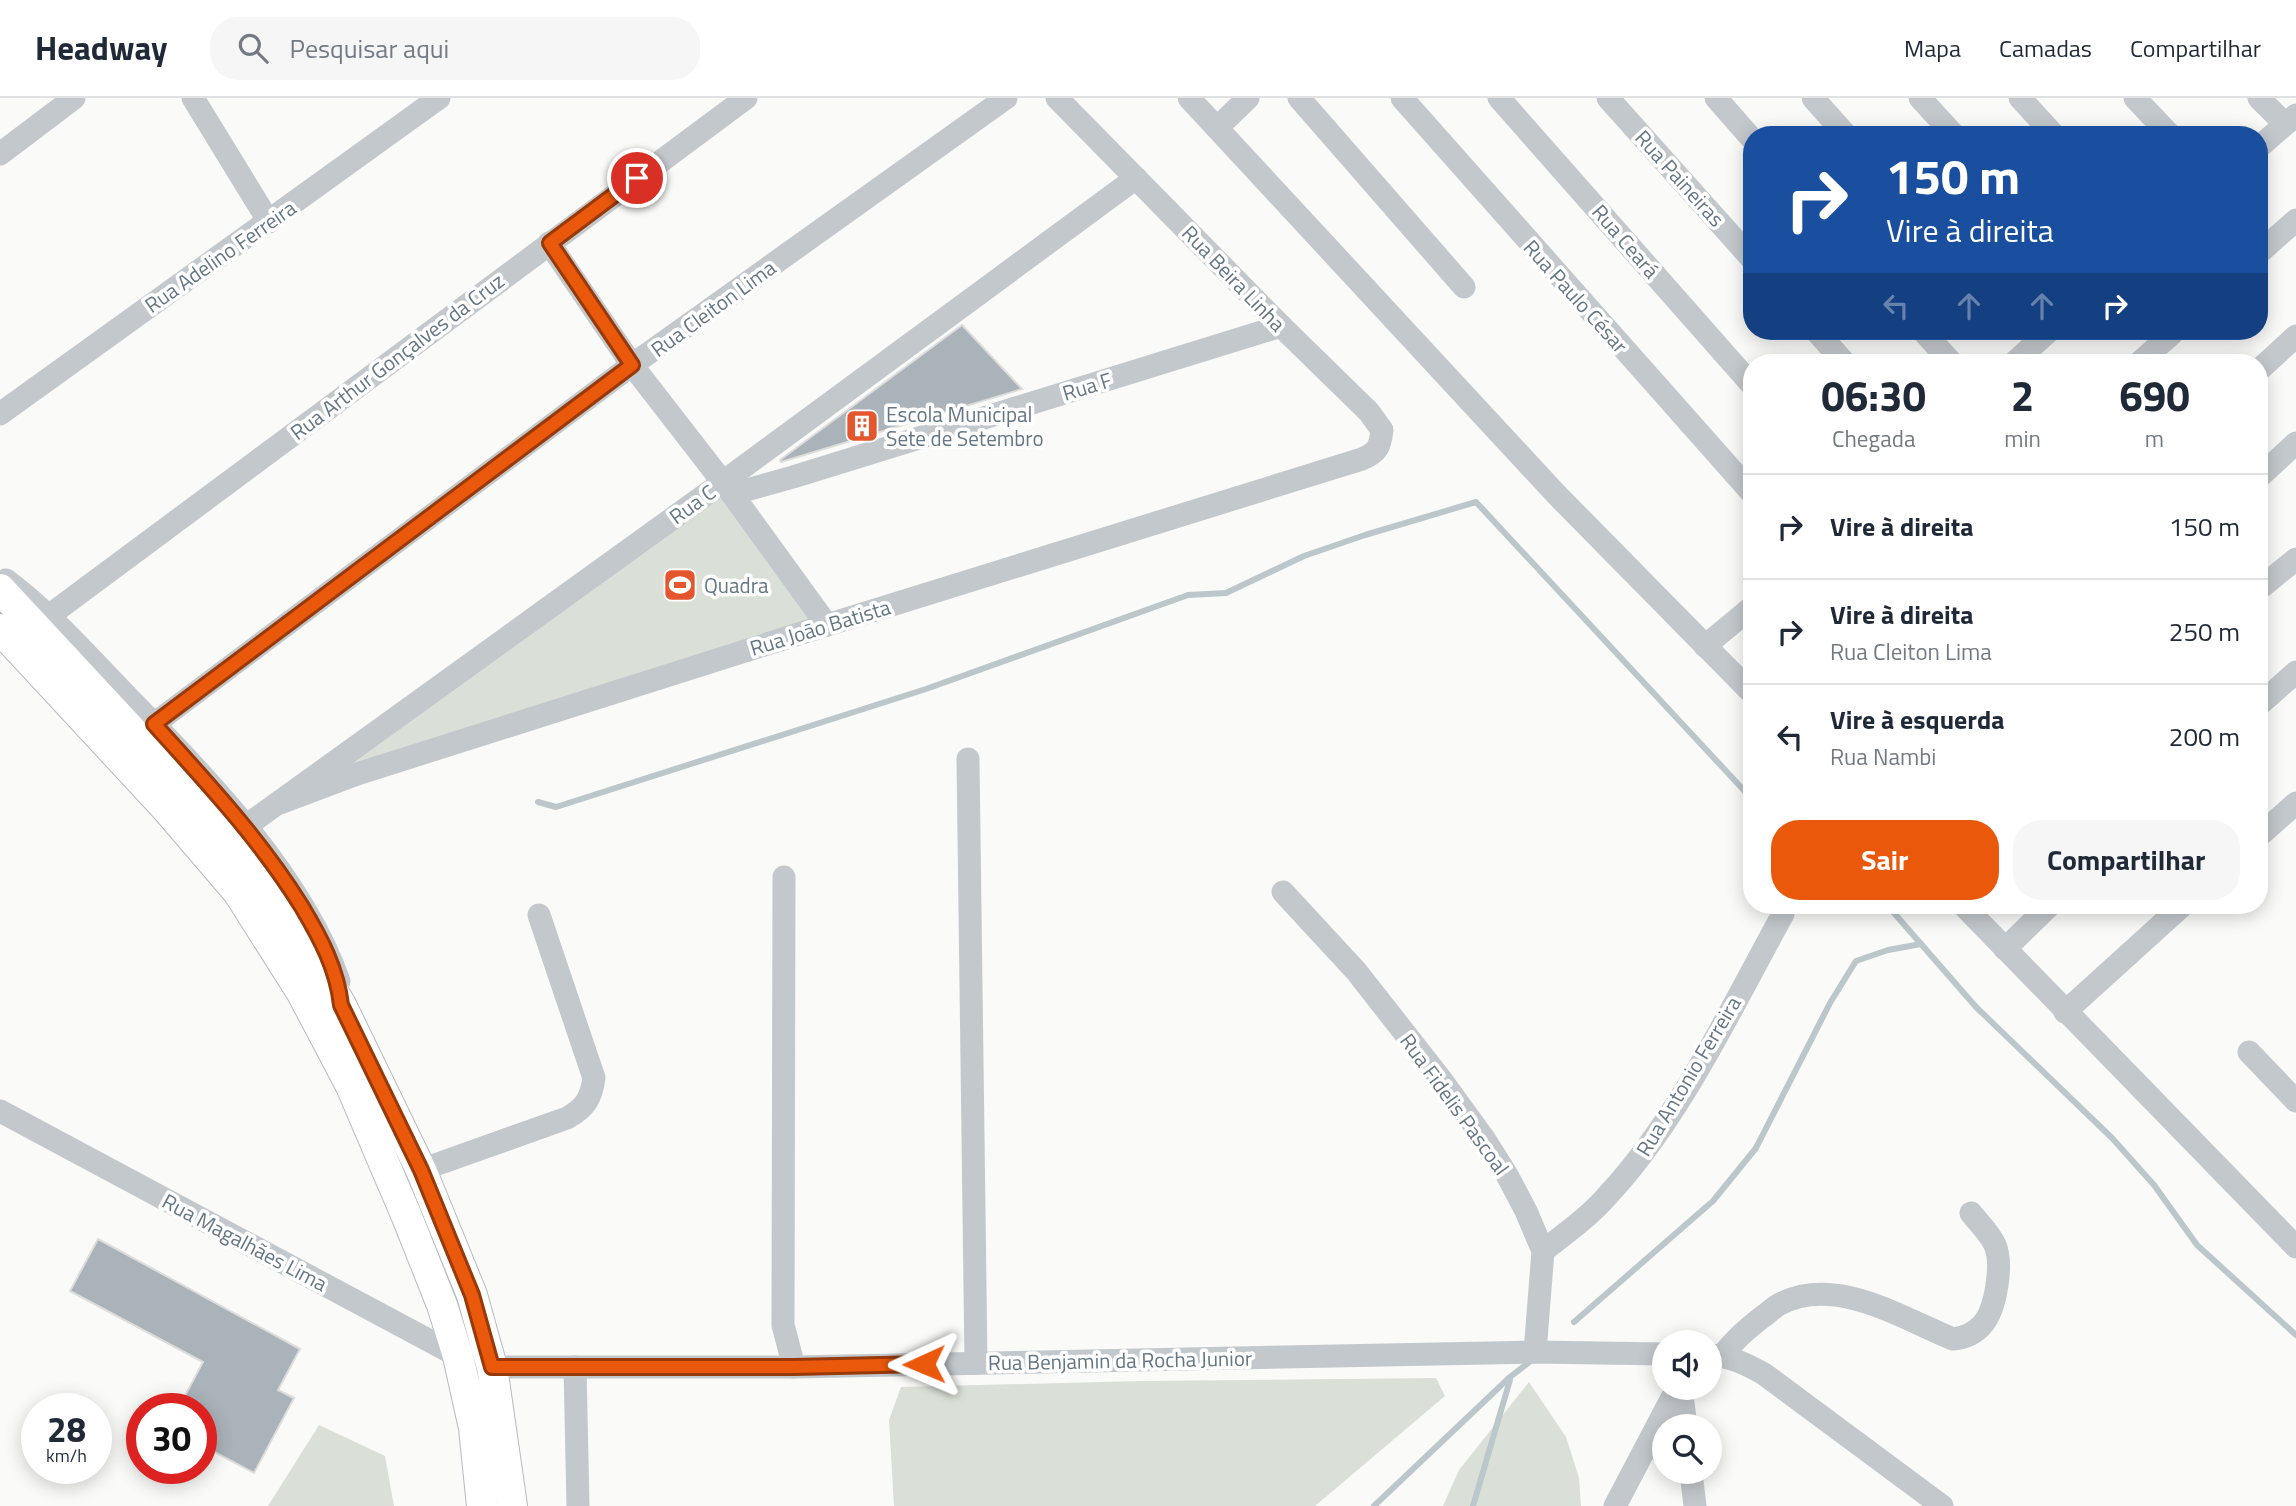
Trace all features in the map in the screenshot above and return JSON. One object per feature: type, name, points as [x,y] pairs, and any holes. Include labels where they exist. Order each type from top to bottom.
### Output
[{"type":"main road","points":[[0,589],[132,731],[220,832],[292,924],[341,1005],[421,1170],[472,1295],[492,1367],[512,1506]]},
{"type":"main road","points":[[0,629],[167,809],[238,892],[302,993],[351,1086],[442,1305],[458,1356],[474,1428],[482,1506]]},
{"type":"street","points":[[0,154],[74,98]]},
{"type":"street","points":[[193,98],[269,222]]},
{"type":"street","name":"Rua Adelino Ferreira","points":[[0,414],[439,98]]},
{"type":"street","name":"Rua Arthur Gonçalves da Cruz","points":[[50,615],[746,98]]},
{"type":"street","name":"Rua Cleiton Lima","points":[[154,724],[632,365],[1006,98]]},
{"type":"street","name":"Rua Beira Linha","points":[[1057,98],[1369,412],[1382,430],[1380,446],[1375,453],[1362,459]]},
{"type":"street","points":[[1189,98],[1557,495],[1743,684]]},
{"type":"street","points":[[1217,128],[1248,98]]},
{"type":"street","points":[[1299,98],[1464,288]]},
{"type":"street","name":"Rua Paulo César","points":[[1402,98],[1743,483]]},
{"type":"street","name":"Rua Ceará","points":[[1499,98],[1743,375]]},
{"type":"street","name":"Rua Paineiras","points":[[1608,98],[1743,249]]},
{"type":"street","points":[[1716,98],[1743,129]]},
{"type":"street","points":[[1813,98],[1838,126]]},
{"type":"street","points":[[1920,98],[1946,126]]},
{"type":"street","points":[[2020,98],[2046,126]]},
{"type":"street","points":[[2135,98],[2161,126]]},
{"type":"street","points":[[2259,98],[2291,120],[2268,139]]},
{"type":"street","name":"Rua C","points":[[246,826],[728,488],[1136,178]]},
{"type":"street","points":[[2268,245],[2296,220]]},
{"type":"street","points":[[550,243],[632,365],[728,488],[827,625]]},
{"type":"street","name":"Rua F","points":[[728,488],[1281,326]]},
{"type":"street","points":[[2268,362],[2296,337]]},
{"type":"street","points":[[1824,340],[1837,354]]},
{"type":"street","points":[[1931,340],[1944,354]]},
{"type":"street","points":[[2149,354],[2165,340]]},
{"type":"street","points":[[2268,469],[2296,443]]},
{"type":"street","name":"Rua Joāo Batista","points":[[280,803],[357,774],[1362,459]]},
{"type":"street","points":[[2268,582],[2296,559]]},
{"type":"street","points":[[0,576],[50,615],[246,826],[313,927],[335,972],[341,1005]]},
{"type":"street","points":[[1705,646],[1743,614]]},
{"type":"street","points":[[2268,697],[2296,672]]},
{"type":"street","points":[[968,759],[976,1363]]},
{"type":"street","points":[[2268,828],[2296,803]]},
{"type":"street","points":[[784,877],[783,1325],[794,1367]]},
{"type":"street","name":"Rua Fidelis Pascoal","points":[[1283,892],[1356,971],[1477,1129],[1507,1175],[1543,1251],[1535,1352]]},
{"type":"street","name":"Rua Antonio Ferreira","points":[[1543,1251],[1578,1225],[1608,1196],[1662,1126],[1783,914]]},
{"type":"street","points":[[1972,914],[2296,1247]]},
{"type":"street","points":[[2005,949],[2041,914]]},
{"type":"street","points":[[2065,1012],[2173,914]]},
{"type":"street","points":[[421,1170],[567,1118],[582,1109],[592,1095],[594,1078],[539,915]]},
{"type":"street","points":[[2249,1052],[2296,1101]]},
{"type":"street","name":"Rua Magalhães Lima","points":[[0,1111],[458,1356],[492,1367]]},
{"type":"street","points":[[1722,1350],[1779,1305],[1826,1294],[1857,1298],[1953,1339],[1963,1338],[1981,1327],[1987,1318],[1999,1272],[1995,1245],[1971,1213]]},
{"type":"street","points":[[758,1367],[783,1325]]},
{"type":"street","name":"Rua Benjamin da Rocha Junior","points":[[492,1367],[794,1367],[1535,1352],[1652,1354]]},
{"type":"street","points":[[1722,1357],[1743,1362],[1764,1374],[1942,1506]]},
{"type":"street","points":[[575,1367],[578,1506]]},
{"type":"street","points":[[1615,1506],[1672,1400]]},
{"type":"street","points":[[1692,1484],[1695,1506]]},
{"type":"shaded area","points":[[722,489],[823,626],[303,787]]},
{"type":"shaded area","points":[[1436,1378],[1445,1396],[1315,1506],[894,1506],[889,1420],[901,1387]]},
{"type":"shaded area","points":[[1529,1382],[1566,1437],[1579,1478],[1581,1506],[1443,1506],[1459,1470]]},
{"type":"shaded area","points":[[319,1425],[385,1456],[394,1506],[268,1506]]},
{"type":"building","name":"Escola Municipal Sete de Setembro","points":[[962,325],[1022,389],[781,462],[780,460]]},
{"type":"building","points":[[98,1239],[300,1349],[278,1390],[294,1398],[254,1473],[217,1453],[217,1393],[187,1393],[203,1362],[70,1291]]},
{"type":"waterway","points":[[538,802],[556,807],[926,689],[1188,595],[1226,593],[1304,556],[1476,502],[1743,789]]},
{"type":"waterway","points":[[1895,914],[1976,1007],[2112,1138],[2154,1185],[2197,1245],[2296,1335]]},
{"type":"waterway","points":[[1574,1322],[1713,1201],[1756,1148],[1830,1003],[1856,961],[1888,950],[1921,944]]},
{"type":"waterway","points":[[1374,1506],[1510,1377],[1532,1360]]},
{"type":"waterway","points":[[1473,1506],[1510,1380]]},
{"type":"place","name":"Escola Municipal Sete de Setembro","points":[[862,426]]},
{"type":"place","name":"Quadra","points":[[680,585]]},
{"type":"route","points":[[637,178],[550,243],[632,365],[154,724],[246,826],[279,872],[332,962],[339,982],[341,1005],[421,1170],[472,1295],[492,1367],[924,1364]]}]
